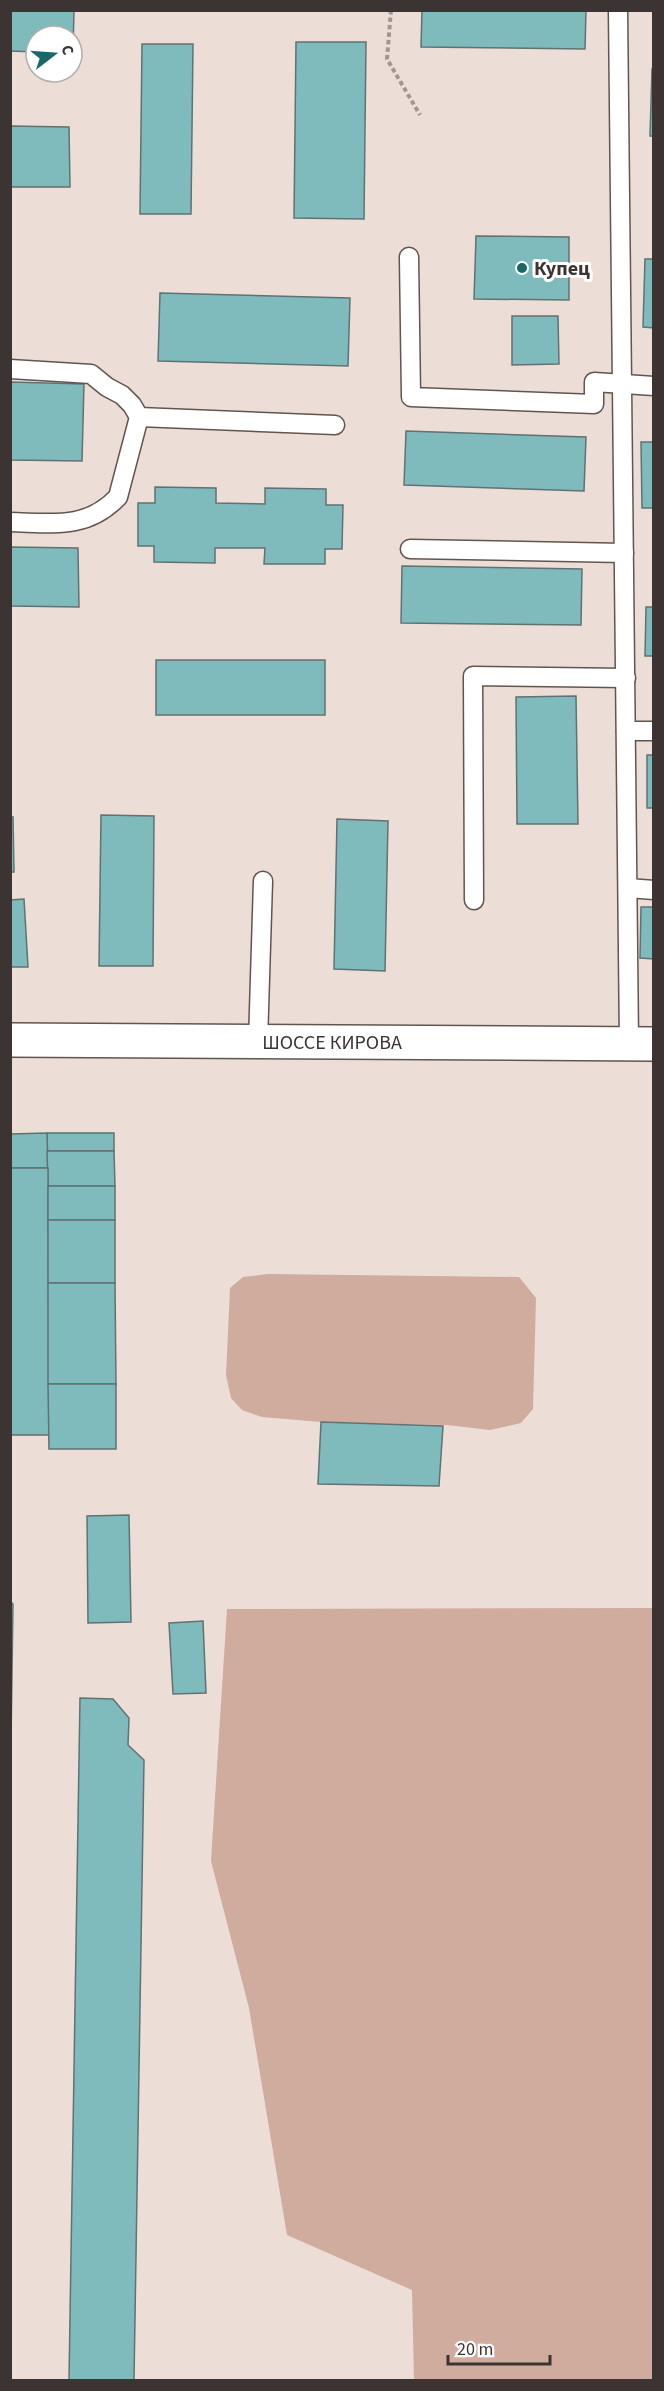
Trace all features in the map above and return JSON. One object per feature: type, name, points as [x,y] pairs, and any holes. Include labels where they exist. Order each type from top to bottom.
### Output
[{"type":"main road","name":"ШОССЕ КИРОВА","points":[[10,1041],[641,1044]]},
{"type":"lane","points":[[618,10],[628,888],[641,1044]]},
{"type":"lane","points":[[409,257],[411,397],[594,404],[594,382],[654,386]]},
{"type":"lane","points":[[10,369],[91,374],[122,395],[139,417],[118,496],[109,507],[92,517],[74,523],[10,522]]},
{"type":"lane","points":[[139,417],[335,425]]},
{"type":"lane","points":[[410,549],[624,553]]},
{"type":"lane","points":[[474,900],[473,676],[626,678]]},
{"type":"lane","points":[[626,731],[654,731]]},
{"type":"lane","points":[[258,1042],[263,881]]},
{"type":"lane","points":[[628,888],[654,890]]},
{"type":"path","points":[[391,10],[387,59],[420,115]]},
{"type":"shaded area","points":[[268,1274],[519,1277],[536,1298],[533,1409],[521,1423],[490,1430],[447,1425],[321,1422],[262,1417],[242,1410],[231,1398],[226,1375],[230,1288],[243,1277]]},
{"type":"shaded area","points":[[653,1608],[653,2380],[414,2380],[412,2290],[287,2235],[249,2008],[211,1861],[227,1609]]},
{"type":"building","points":[[10,10],[74,10],[74,24],[24,24],[24,52],[10,51]]},
{"type":"building","points":[[422,10],[586,10],[585,49],[421,47]]},
{"type":"building","points":[[296,42],[366,42],[364,219],[294,218]]},
{"type":"building","points":[[142,44],[193,44],[191,214],[140,214]]},
{"type":"building","points":[[652,69],[654,69],[654,136],[650,136]]},
{"type":"building","points":[[10,126],[69,127],[70,187],[10,187]]},
{"type":"building","name":"Купец","points":[[476,236],[569,237],[569,300],[474,299]]},
{"type":"building","points":[[645,259],[654,259],[654,328],[643,327]]},
{"type":"building","points":[[160,293],[350,298],[348,366],[158,361]]},
{"type":"building","points":[[512,316],[558,316],[559,364],[512,365]]},
{"type":"building","points":[[10,382],[84,384],[82,461],[10,460]]},
{"type":"building","points":[[406,431],[586,437],[584,491],[404,485]]},
{"type":"building","points":[[641,442],[654,442],[654,508],[642,508]]},
{"type":"building","points":[[155,487],[216,488],[216,503],[265,504],[265,488],[326,489],[326,505],[343,505],[342,549],[325,549],[325,564],[264,564],[265,548],[215,548],[215,563],[154,562],[154,546],[138,546],[138,503],[155,503]]},
{"type":"building","points":[[10,547],[78,548],[79,607],[10,606]]},
{"type":"building","points":[[402,566],[582,569],[581,625],[401,623]]},
{"type":"building","points":[[646,607],[654,607],[654,656],[645,656]]},
{"type":"building","points":[[156,660],[325,660],[325,715],[156,715]]},
{"type":"building","points":[[576,696],[578,824],[517,824],[516,697]]},
{"type":"building","points":[[647,755],[654,755],[654,808],[647,808]]},
{"type":"building","points":[[101,815],[154,816],[153,966],[99,966]]},
{"type":"building","points":[[10,817],[13,817],[14,872],[10,872]]},
{"type":"building","points":[[337,819],[388,821],[385,971],[334,969]]},
{"type":"building","points":[[24,899],[28,967],[10,967],[10,900]]},
{"type":"building","points":[[641,907],[654,907],[654,959],[640,958]]},
{"type":"building","points":[[47,1133],[114,1133],[114,1151],[47,1151]]},
{"type":"building","points":[[47,1133],[48,1168],[10,1168],[10,1134]]},
{"type":"building","points":[[47,1151],[114,1151],[115,1186],[48,1186]]},
{"type":"building","points":[[10,1168],[48,1168],[49,1435],[10,1435]]},
{"type":"building","points":[[48,1186],[115,1186],[115,1220],[48,1220]]},
{"type":"building","points":[[48,1220],[115,1220],[115,1283],[48,1283]]},
{"type":"building","points":[[48,1283],[115,1283],[116,1384],[48,1384]]},
{"type":"building","points":[[48,1384],[116,1384],[116,1449],[49,1449]]},
{"type":"building","points":[[321,1422],[443,1426],[439,1486],[318,1484]]},
{"type":"building","points":[[129,1515],[131,1622],[88,1623],[87,1516]]},
{"type":"building","points":[[10,1601],[13,1604],[10,1809]]},
{"type":"building","points":[[203,1621],[206,1693],[173,1694],[169,1623]]},
{"type":"building","points":[[80,1698],[113,1699],[129,1718],[128,1745],[144,1760],[134,2380],[69,2380]]},
{"type":"place","name":"Купец","points":[[522,268]]}]
